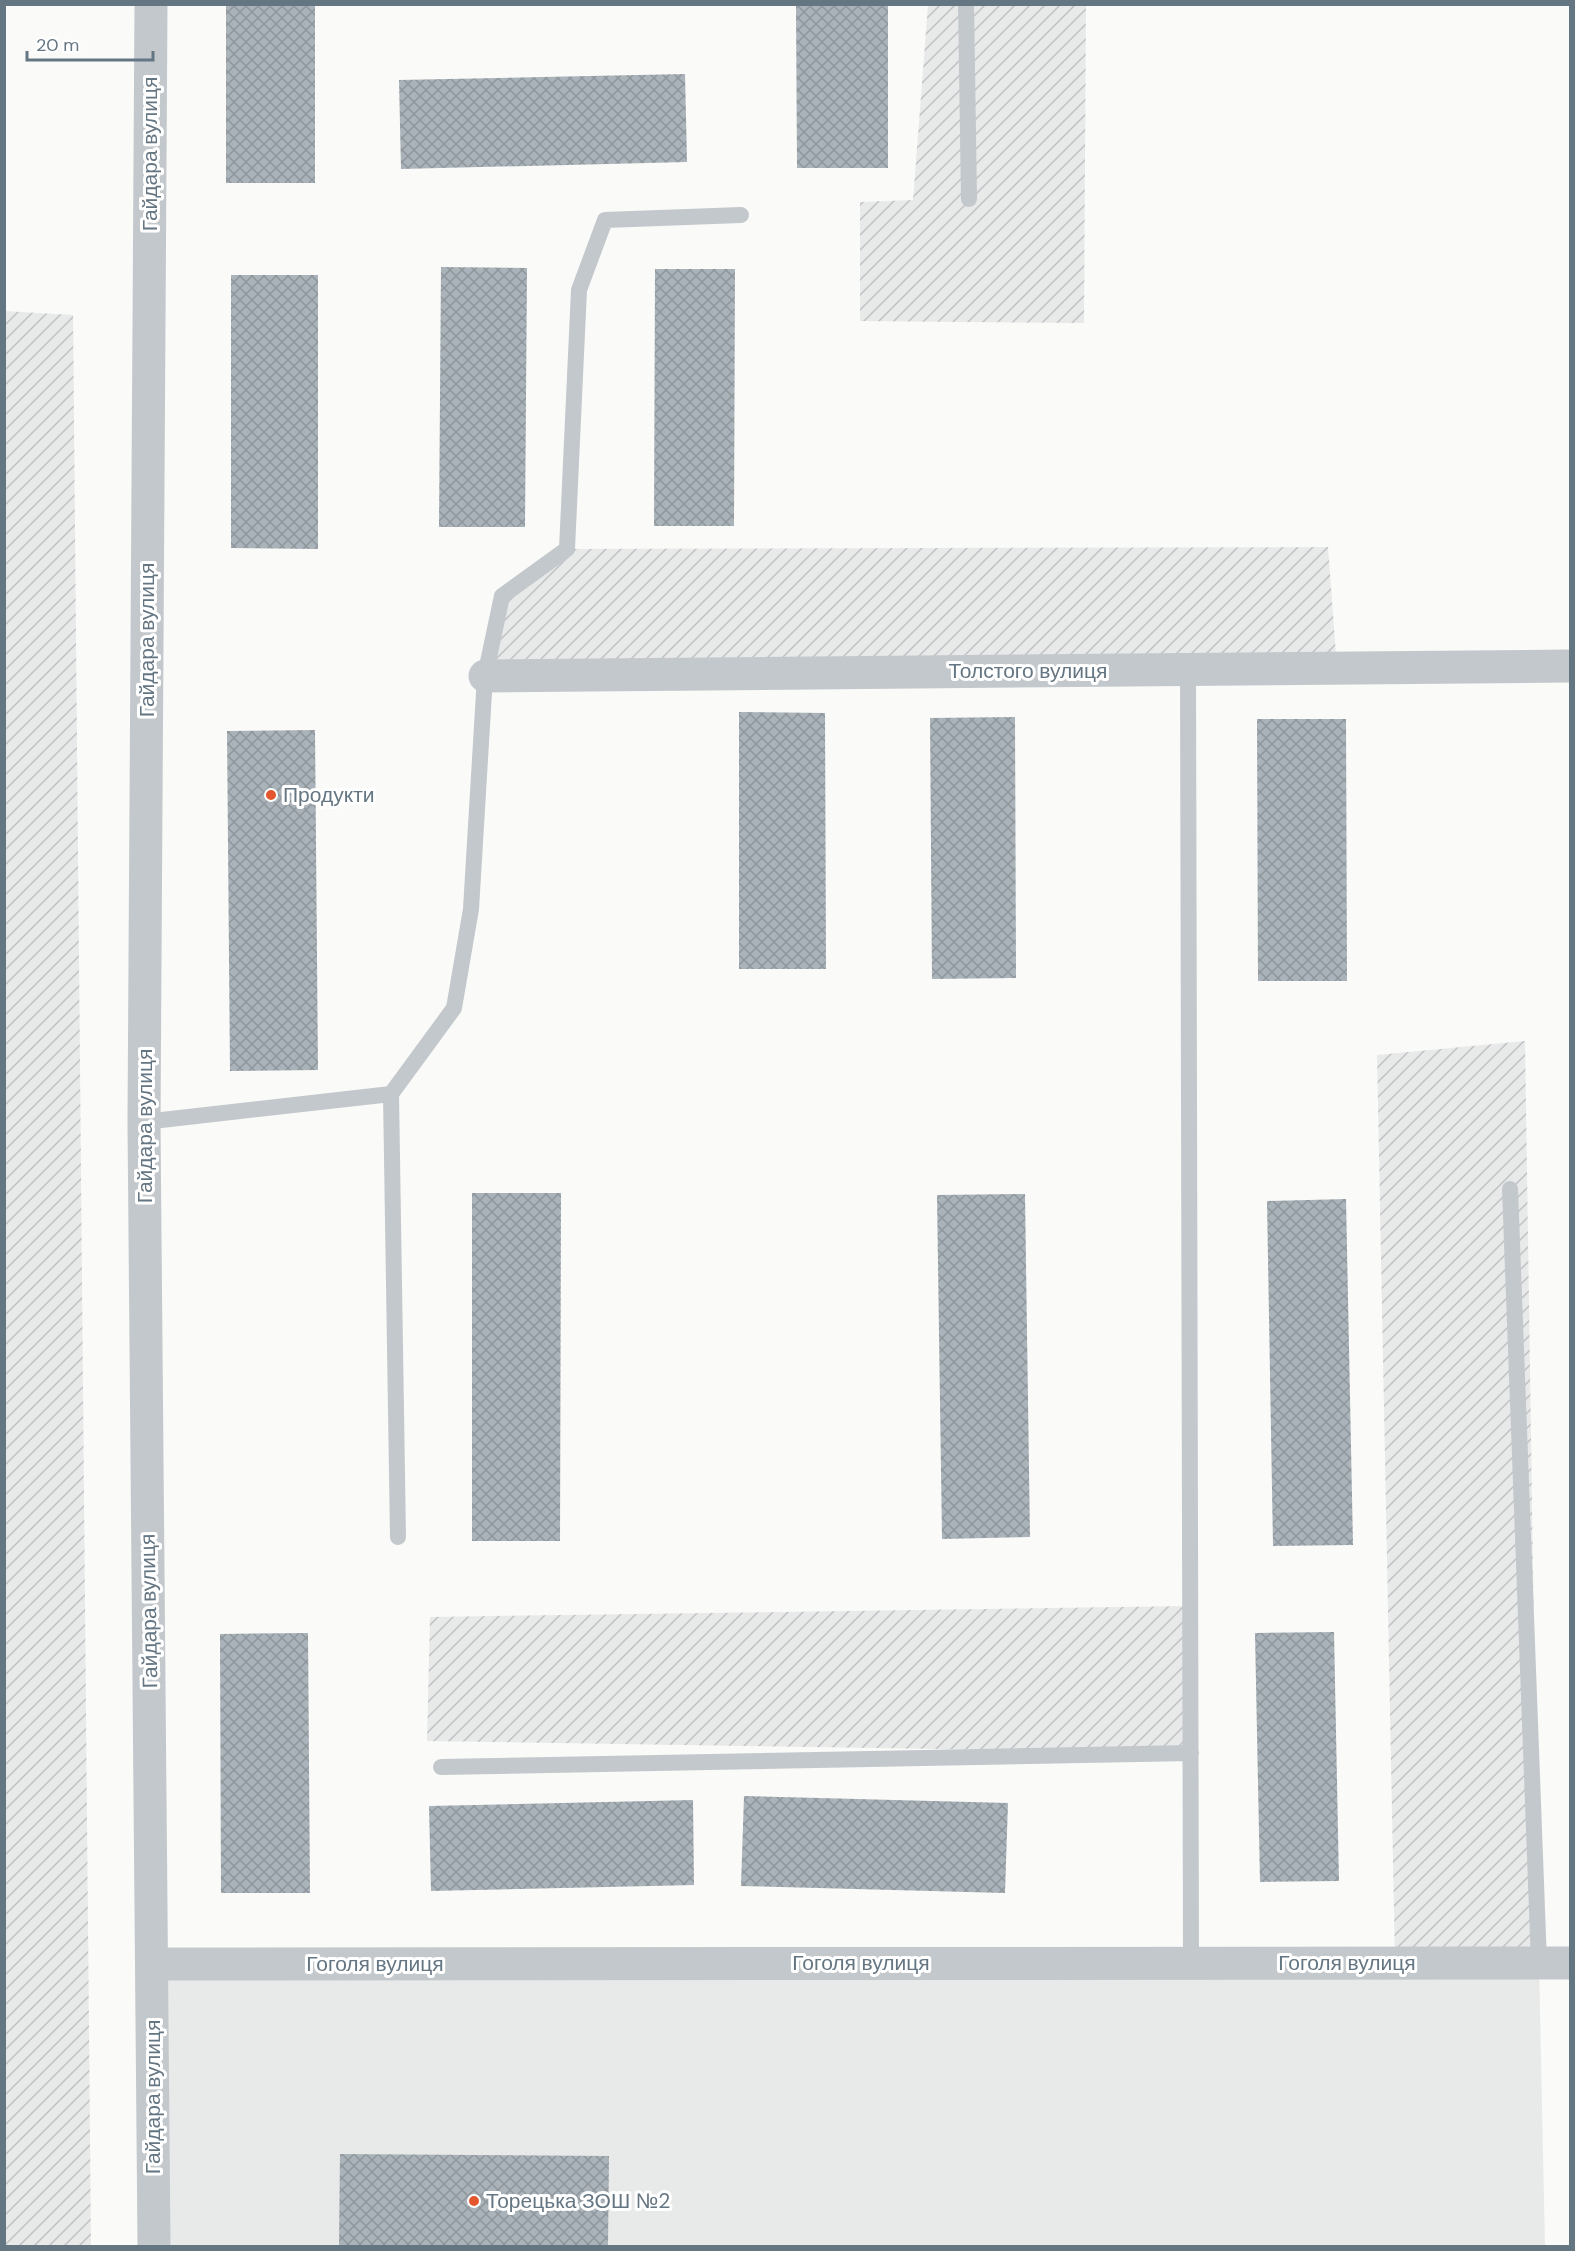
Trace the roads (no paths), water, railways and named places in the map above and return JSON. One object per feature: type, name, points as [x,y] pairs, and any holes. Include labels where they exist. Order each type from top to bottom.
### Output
[{"type":"street","name":"Гайдара вулиця","points":[[151,4],[144,1122],[154,2247]]},
{"type":"street","name":"Толстого вулиця","points":[[485,676],[1570,666]]},
{"type":"street","name":"Гоголя вулиця","points":[[152,1964],[1555,1963]]},
{"type":"lane","points":[[966,4],[969,199]]},
{"type":"lane","points":[[398,1537],[391,1094],[454,1008],[471,909],[485,676],[502,596],[567,549],[579,290],[605,220],[741,215]]},
{"type":"lane","points":[[1188,670],[1191,1963]]},
{"type":"lane","points":[[144,1122],[391,1094]]},
{"type":"lane","points":[[1510,1189],[1555,1963]]},
{"type":"lane","points":[[441,1767],[1191,1753]]},
{"type":"place","name":"Продукти","points":[[271,795]]},
{"type":"place","name":"Торецька ЗОШ №2","points":[[474,2201]]}]
